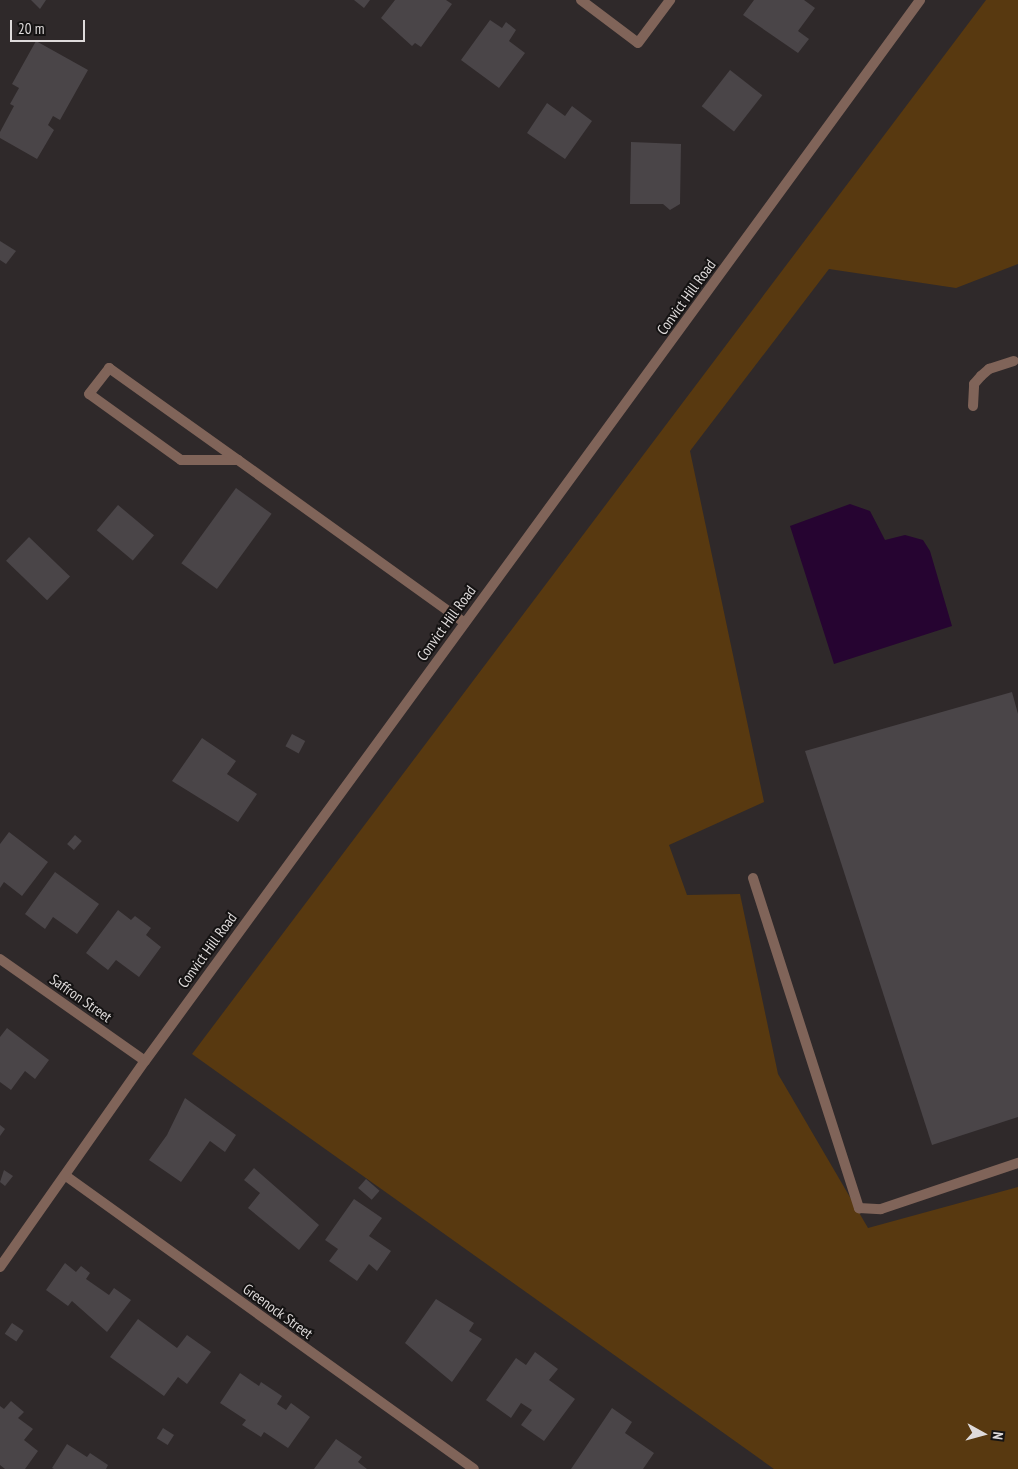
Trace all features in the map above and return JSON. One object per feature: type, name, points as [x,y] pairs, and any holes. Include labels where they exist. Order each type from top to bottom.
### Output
[{"type":"street","points":[[581,0],[638,42],[670,0]]},
{"type":"street","name":"Convict Hill Road","points":[[0,1267],[66,1176],[145,1061],[920,0]]},
{"type":"street","points":[[973,406],[974,384],[981,376],[989,369],[1014,362]]},
{"type":"street","points":[[238,460],[181,460],[89,394],[109,368],[238,460],[465,623]]},
{"type":"street","points":[[753,878],[860,1208],[881,1209],[1018,1163]]},
{"type":"street","name":"Saffron Street","points":[[0,959],[145,1061]]},
{"type":"street","name":"Greenock Street","points":[[66,1176],[474,1469]]},
{"type":"shaded area","points":[[986,0],[1018,0],[1018,264],[956,288],[829,269],[690,451],[764,802],[669,845],[687,895],[740,894],[778,1074],[868,1228],[1018,1187],[1018,1469],[774,1469],[192,1054]]},
{"type":"shaded area","points":[[850,504],[870,511],[885,540],[905,535],[923,540],[930,551],[952,626],[834,664],[790,526]]},
{"type":"building","points":[[31,0],[46,0],[40,9]]},
{"type":"building","points":[[354,0],[370,0],[364,8]]},
{"type":"building","points":[[395,0],[446,0],[452,4],[421,47],[415,43],[412,46],[381,18]]},
{"type":"building","points":[[754,0],[804,0],[815,8],[798,31],[809,39],[798,53],[743,15]]},
{"type":"building","points":[[490,20],[502,28],[506,22],[516,30],[509,41],[525,53],[499,88],[461,60]]},
{"type":"building","points":[[36,41],[88,70],[60,120],[53,116],[48,125],[54,130],[37,159],[0,138],[0,132],[14,106],[10,104],[19,88],[12,84]]},
{"type":"building","points":[[730,70],[762,95],[734,131],[702,106]]},
{"type":"building","points":[[547,103],[565,116],[572,106],[592,121],[565,159],[527,133]]},
{"type":"building","points":[[631,142],[681,144],[680,204],[670,210],[663,204],[630,204]]},
{"type":"building","points":[[0,241],[16,251],[6,264],[0,260]]},
{"type":"building","points":[[236,488],[272,514],[217,589],[181,563]]},
{"type":"building","points":[[118,505],[154,535],[133,560],[97,530]]},
{"type":"building","points":[[29,537],[70,577],[47,600],[6,561]]},
{"type":"building","points":[[1012,692],[1018,714],[1018,1117],[932,1145],[805,751]]},
{"type":"building","points":[[292,734],[305,741],[299,753],[285,746]]},
{"type":"building","points":[[202,738],[236,761],[227,774],[257,794],[238,822],[172,781]]},
{"type":"building","points":[[9,832],[48,862],[22,896],[4,882],[0,888],[0,844]]},
{"type":"building","points":[[75,835],[82,841],[74,850],[67,844]]},
{"type":"building","points":[[55,872],[99,904],[77,934],[53,917],[45,929],[25,914]]},
{"type":"building","points":[[118,910],[131,920],[135,916],[151,928],[146,935],[161,947],[139,977],[116,960],[108,970],[86,953]]},
{"type":"building","points":[[7,1028],[49,1060],[35,1079],[25,1071],[11,1090],[0,1082],[0,1037]]},
{"type":"building","points":[[185,1098],[236,1135],[225,1152],[210,1141],[181,1182],[149,1160],[167,1135]]},
{"type":"building","points":[[0,1125],[5,1129],[0,1136]]},
{"type":"building","points":[[254,1168],[319,1225],[299,1250],[248,1208],[260,1193],[244,1180]]},
{"type":"building","points":[[4,1170],[13,1176],[5,1186],[0,1182]]},
{"type":"building","points":[[366,1179],[380,1191],[372,1200],[358,1188]]},
{"type":"building","points":[[354,1199],[382,1218],[369,1236],[391,1251],[377,1271],[369,1264],[357,1281],[329,1261],[338,1249],[325,1240]]},
{"type":"building","points":[[65,1263],[76,1272],[81,1266],[90,1273],[86,1279],[109,1295],[114,1288],[131,1300],[107,1332],[72,1301],[68,1306],[46,1290]]},
{"type":"building","points":[[436,1299],[474,1323],[469,1331],[482,1339],[452,1382],[405,1343]]},
{"type":"building","points":[[138,1319],[177,1348],[187,1335],[211,1352],[187,1384],[178,1377],[164,1396],[110,1357]]},
{"type":"building","points":[[12,1323],[24,1331],[16,1342],[5,1334]]},
{"type":"building","points":[[535,1352],[558,1369],[549,1380],[575,1399],[544,1441],[521,1425],[532,1410],[521,1403],[511,1418],[486,1400],[516,1358],[526,1365]]},
{"type":"building","points":[[240,1373],[259,1386],[261,1382],[282,1396],[277,1404],[286,1410],[291,1403],[310,1417],[288,1448],[264,1432],[261,1437],[242,1425],[246,1420],[220,1403]]},
{"type":"building","points":[[11,1401],[24,1412],[18,1418],[33,1429],[24,1440],[38,1451],[25,1469],[5,1469],[0,1465],[0,1406],[4,1409]]},
{"type":"building","points":[[612,1408],[632,1422],[625,1433],[654,1453],[643,1469],[571,1469]]},
{"type":"building","points":[[163,1428],[174,1435],[168,1445],[157,1438]]},
{"type":"building","points":[[336,1439],[362,1457],[358,1462],[367,1469],[314,1469]]},
{"type":"building","points":[[67,1444],[87,1457],[90,1453],[108,1465],[106,1469],[52,1468]]}]
